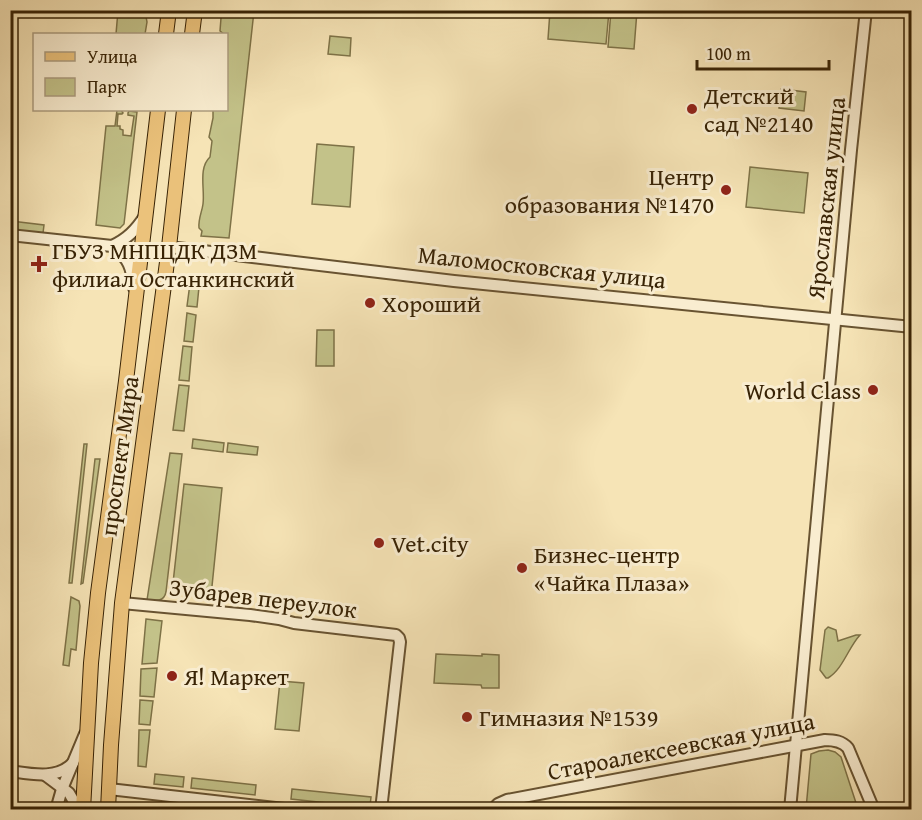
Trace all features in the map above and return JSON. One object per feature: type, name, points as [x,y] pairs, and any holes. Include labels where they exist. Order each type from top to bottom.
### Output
[{"type":"main road","points":[[166,33],[169,10]]},
{"type":"main road","points":[[192,33],[195,10]]},
{"type":"main road","name":"проспект Мира","points":[[81,810],[98,593],[158,111]]},
{"type":"main road","name":"проспект Мира","points":[[108,810],[122,603],[169,246],[184,111]]},
{"type":"street","name":"Ярославская улица","points":[[790,810],[866,10]]},
{"type":"street","points":[[112,246],[131,234],[146,215]]},
{"type":"street","points":[[10,235],[112,246],[123,254],[129,263],[135,300]]},
{"type":"street","name":"Маломосковская улица","points":[[169,246],[454,281],[912,327]]},
{"type":"street","name":"Зубарев переулок","points":[[122,603],[250,615],[294,623],[396,635],[400,642],[381,810]]},
{"type":"street","points":[[56,810],[62,789],[87,728]]},
{"type":"street","name":"Староалексеевская улица","points":[[492,810],[498,804],[507,801],[825,740],[837,741],[845,745],[851,754],[872,808]]},
{"type":"street","points":[[10,771],[45,775],[58,773],[73,763]]},
{"type":"street","points":[[45,775],[69,793],[81,810]]},
{"type":"street","points":[[109,789],[293,810]]},
{"type":"green space","points":[[118,11],[145,11],[147,22],[145,33],[116,33]]},
{"type":"green space","points":[[227,11],[254,11],[229,238],[201,236],[202,231],[199,228],[203,204],[203,173],[210,157],[212,141],[209,137],[213,111],[228,111],[228,33],[220,31],[221,18]]},
{"type":"green space","points":[[550,11],[609,11],[606,44],[548,39]]},
{"type":"green space","points":[[611,11],[637,11],[634,49],[608,47]]},
{"type":"green space","points":[[330,36],[351,38],[350,56],[328,54]]},
{"type":"green space","points":[[781,89],[806,92],[804,111],[779,108]]},
{"type":"green space","points":[[117,111],[122,111],[122,114],[118,114],[117,126],[123,130],[123,135],[131,136],[134,116],[128,113],[129,111],[137,112],[124,224],[120,228],[96,225],[106,126],[115,126]]},
{"type":"green space","points":[[317,144],[354,147],[350,207],[312,204]]},
{"type":"green space","points":[[750,167],[808,173],[804,213],[746,207]]},
{"type":"green space","points":[[11,221],[44,225],[43,233],[11,230]]},
{"type":"green space","points":[[191,276],[200,277],[197,307],[187,306]]},
{"type":"green space","points":[[187,313],[196,315],[193,342],[184,341]]},
{"type":"green space","points":[[317,330],[334,330],[334,366],[316,366]]},
{"type":"green space","points":[[183,346],[192,347],[189,381],[179,380]]},
{"type":"green space","points":[[179,385],[189,386],[184,431],[173,430]]},
{"type":"green space","points":[[193,439],[224,443],[223,452],[192,448]]},
{"type":"green space","points":[[228,443],[258,447],[257,455],[227,452]]},
{"type":"green space","points":[[84,444],[87,444],[72,583],[69,583]]},
{"type":"green space","points":[[170,453],[182,454],[166,592],[161,599],[147,600]]},
{"type":"green space","points":[[95,459],[100,459],[83,583],[81,584]]},
{"type":"green space","points":[[184,484],[222,488],[211,596],[172,592]]},
{"type":"green space","points":[[71,597],[79,601],[80,606],[76,650],[71,649],[69,666],[63,665]]},
{"type":"green space","points":[[146,619],[162,621],[157,663],[142,664]]},
{"type":"green space","points":[[828,627],[836,630],[838,641],[860,635],[842,664],[826,678],[820,670],[825,630]]},
{"type":"green space","points":[[436,654],[499,655],[499,688],[434,683]]},
{"type":"green space","points":[[157,668],[154,697],[140,696],[141,669]]},
{"type":"green space","points":[[280,681],[304,683],[299,731],[275,729]]},
{"type":"green space","points":[[140,700],[153,701],[150,725],[139,724]]},
{"type":"green space","points":[[139,730],[150,730],[146,767],[138,766]]},
{"type":"green space","points":[[828,750],[841,757],[858,809],[806,809],[811,754]]},
{"type":"green space","points":[[155,774],[184,777],[183,787],[154,784]]},
{"type":"green space","points":[[192,778],[256,785],[255,795],[191,788]]},
{"type":"green space","points":[[292,789],[371,797],[370,806],[291,799]]},
{"type":"place","name":"Детский сад №2140","points":[[692,109]]},
{"type":"place","name":"Центр образования №1470","points":[[726,190]]},
{"type":"place","name":"ГБУЗ МНПЦДК ДЗМ филиал Останкинский","points":[[39,264]]},
{"type":"place","name":"Хороший","points":[[370,303]]},
{"type":"place","name":"World Class","points":[[873,390]]},
{"type":"place","name":"Vet.city","points":[[379,543]]},
{"type":"place","name":"Бизнес-центр «Чайка Плаза»","points":[[522,568]]},
{"type":"place","name":"Я! Маркет","points":[[172,676]]},
{"type":"place","name":"Гимназия №1539","points":[[467,717]]}]
